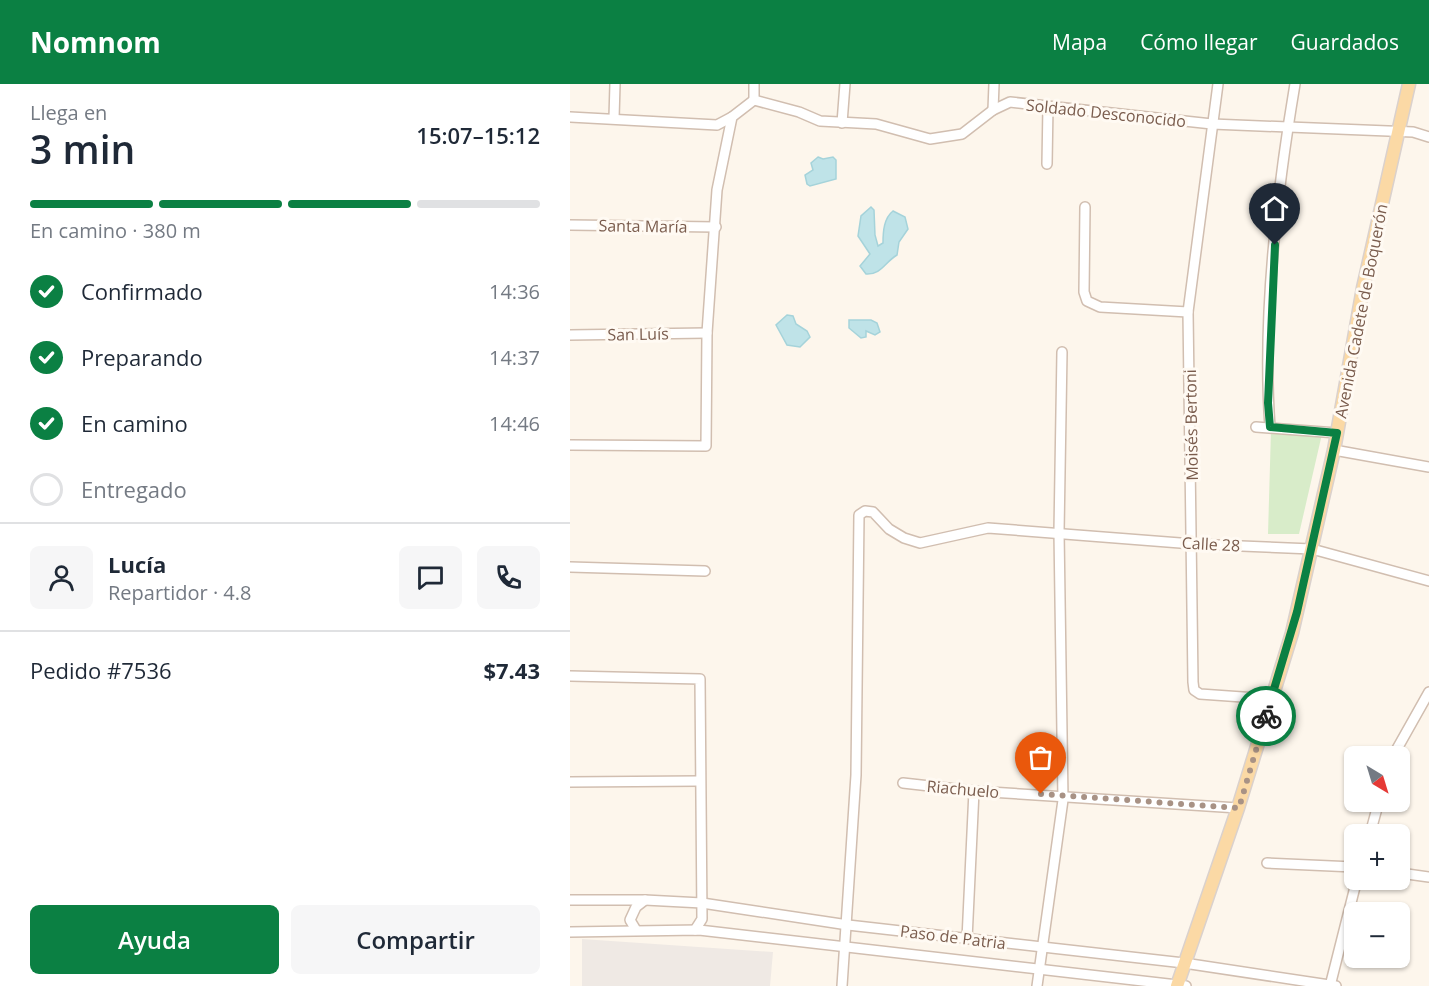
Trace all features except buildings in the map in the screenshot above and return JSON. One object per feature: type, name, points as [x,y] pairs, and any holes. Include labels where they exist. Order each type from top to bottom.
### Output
[{"type":"main road","name":"Avenida Cadete de Boquerón","points":[[1180,986],[1184,963],[1239,808],[1292,633],[1334,450],[1363,288],[1409,84]]},
{"type":"street","points":[[614,118],[615,84]]},
{"type":"street","points":[[570,117],[717,125],[730,121],[754,100],[754,84]]},
{"type":"street","points":[[842,123],[845,84]]},
{"type":"street","points":[[993,110],[994,84]]},
{"type":"street","name":"Moisés Bertoni","points":[[1218,84],[1188,312],[1194,690],[1200,694],[1271,699]]},
{"type":"street","points":[[1270,427],[1268,403],[1272,268],[1287,129],[1295,84]]},
{"type":"street","name":"Soldado Desconocido","points":[[754,100],[799,112],[820,121],[876,124],[930,139],[962,134],[993,110],[1010,102],[1212,124],[1398,132],[1429,137]]},
{"type":"street","points":[[1047,164],[1048,106]]},
{"type":"street","points":[[570,445],[706,446],[707,333],[717,190],[730,121]]},
{"type":"street","points":[[1085,207],[1084,292],[1087,301],[1100,307],[1188,312]]},
{"type":"street","name":"Santa María","points":[[570,225],[716,227]]},
{"type":"street","name":"San Luís","points":[[570,335],[707,333]]},
{"type":"street","points":[[1037,986],[1044,948],[1063,795],[1059,532],[1062,352]]},
{"type":"street","points":[[1256,427],[1337,433]]},
{"type":"street","points":[[1334,450],[1429,466]]},
{"type":"street","name":"Calle 28","points":[[848,925],[856,775],[859,516],[869,511],[889,529],[904,538],[920,543],[958,532],[988,528],[1193,544],[1312,549],[1429,581]]},
{"type":"street","points":[[570,567],[705,571]]},
{"type":"street","points":[[570,676],[700,679],[699,782],[702,919],[695,930]]},
{"type":"street","points":[[1399,746],[1429,692]]},
{"type":"street","points":[[570,782],[699,782]]},
{"type":"street","name":"Riachuelo","points":[[903,783],[974,791],[1239,808]]},
{"type":"street","points":[[967,939],[974,791]]},
{"type":"street","points":[[1267,863],[1344,867]]},
{"type":"street","points":[[1410,874],[1429,877]]},
{"type":"street","points":[[1330,986],[1354,890]]},
{"type":"street","name":"Paso de Patria","points":[[570,900],[702,903],[848,925],[1184,963],[1336,986]]},
{"type":"street","points":[[636,930],[630,920],[632,914],[645,900]]},
{"type":"street","points":[[842,986],[848,925]]},
{"type":"street","name":"Paso de Patria","points":[[570,932],[695,930],[1040,968],[1180,986]]},
{"type":"shaded area","points":[[582,939],[773,952],[770,986],[582,986]]},
{"type":"green space","points":[[1271,430],[1322,434],[1299,534],[1268,534]]},
{"type":"water","points":[[818,157],[823,159],[833,157],[836,160],[836,179],[810,186],[807,184],[805,175],[813,170],[811,163]]},
{"type":"water","points":[[871,207],[874,210],[878,246],[883,243],[886,221],[893,211],[905,217],[908,229],[899,242],[897,255],[879,270],[866,274],[860,266],[870,254],[858,236],[861,216]]},
{"type":"water","points":[[787,315],[793,316],[796,324],[807,331],[810,337],[800,347],[787,345],[776,325]]},
{"type":"water","points":[[849,320],[871,320],[877,323],[880,332],[875,335],[866,331],[866,337],[861,338],[849,328]]},
{"type":"way so far","points":[[1041,794],[1239,808],[1266,716]]},
{"type":"route","points":[[1266,716],[1292,633],[1337,433],[1270,427],[1268,403],[1272,268],[1275,245]]}]
